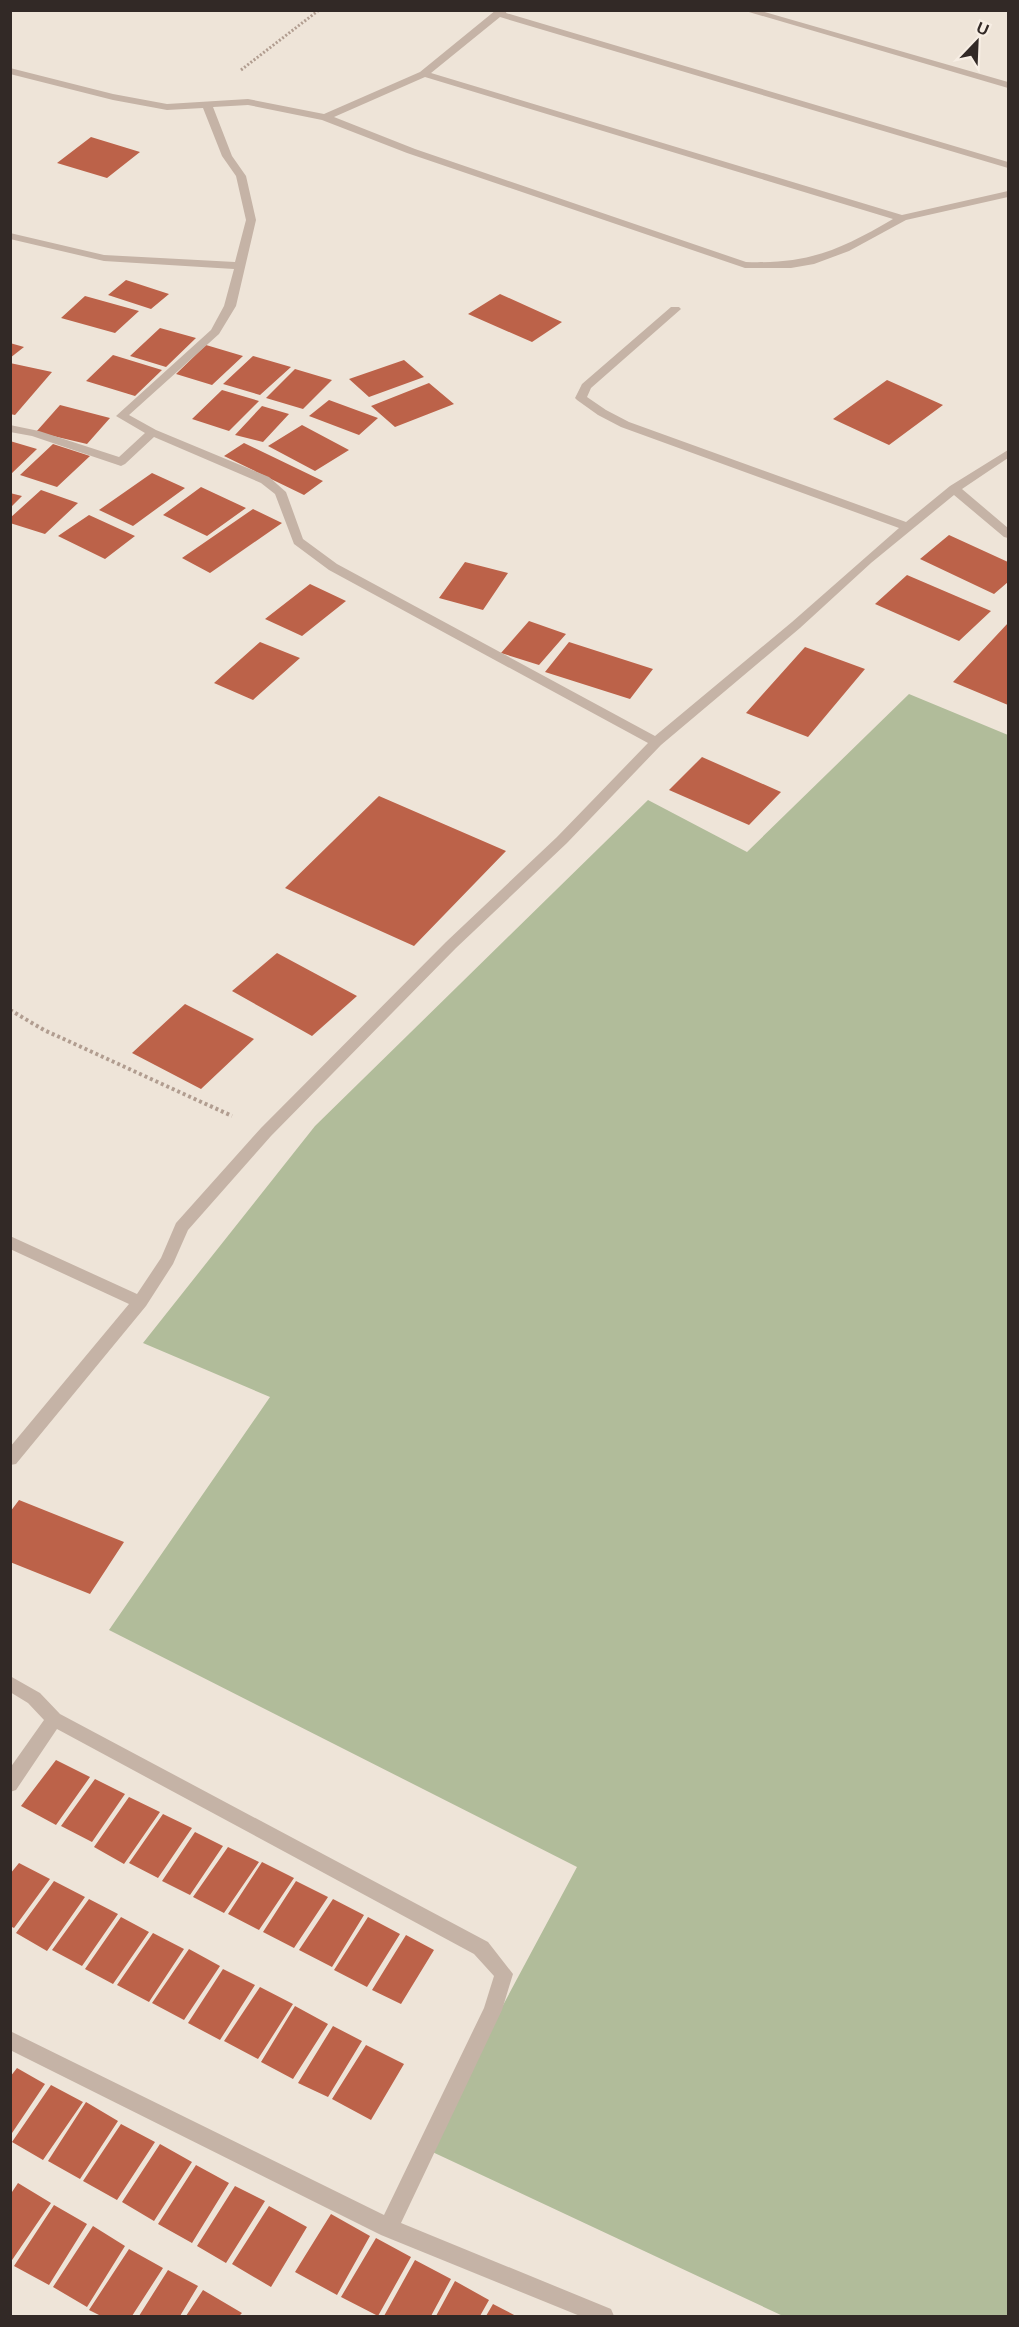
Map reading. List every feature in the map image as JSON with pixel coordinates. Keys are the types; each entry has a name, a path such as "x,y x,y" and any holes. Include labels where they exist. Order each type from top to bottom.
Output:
{"street":[{"path":"746,10 1008,85"},
{"path":"325,117 424,74 502,12 1008,165"},
{"path":"10,71 113,97 167,107 248,102 325,117 411,151 745,265 795,265 831,257 902,218 1008,194"},
{"path":"424,74 902,218"},
{"path":"207,106 227,156 241,176 251,220 230,306 214,332 122,416 152,432 265,480 280,492 298,541 333,567 656,742"},
{"path":"10,236 104,258 240,267"},
{"path":"675,309 586,386 580,398 593,409 618,421 907,527"},
{"path":"10,428 35,433 121,462 152,432"},
{"path":"10,1459 140,1302 168,1260 182,1227 266,1132 451,945 562,840 656,742 796,625 858,567 954,489 1008,453"},
{"path":"954,489 1008,534"},
{"path":"10,1242 140,1302"},
{"path":"10,1683 34,1698 54,1719 481,1948 504,1974 493,2010 388,2228"},
{"path":"10,1784 54,1719"},
{"path":"10,2040 388,2228 604,2316"}],"path":[{"path":"207,106 252,60 319,10"},
{"path":"10,1010 44,1030 266,1132"}],"green space":[{"path":"909,694 1008,735 1008,2316 783,2316 426,2149 577,1867 109,1630 270,1397 143,1343 315,1126 648,800 747,852"}],"building":[{"path":"91,137 140,152 107,178 57,163"},
{"path":"126,280 169,294 151,309 108,295"},
{"path":"500,294 562,322 532,342 468,314"},
{"path":"85,296 139,311 115,333 61,318"},
{"path":"160,328 196,338 166,367 130,356"},
{"path":"10,343 24,347 10,358"},
{"path":"206,345 243,356 212,385 176,374"},
{"path":"113,355 162,370 135,396 86,381"},
{"path":"253,356 291,367 260,395 223,384"},
{"path":"404,360 424,377 369,397 349,379"},
{"path":"10,363 52,372 15,415 10,414"},
{"path":"295,369 332,380 303,409 266,398"},
{"path":"887,380 943,405 889,445 833,419"},
{"path":"429,383 454,404 395,427 371,406"},
{"path":"222,390 259,401 229,431 192,419"},
{"path":"329,400 378,418 359,435 309,416"},
{"path":"60,405 110,418 87,444 36,432"},
{"path":"262,406 289,414 263,442 235,435"},
{"path":"302,425 349,450 315,471 268,446"},
{"path":"10,441 37,449 10,475"},
{"path":"244,443 323,481 304,495 224,456"},
{"path":"53,444 90,456 57,487 20,475"},
{"path":"152,473 185,488 133,526 99,510"},
{"path":"201,487 246,508 207,536 163,515"},
{"path":"41,490 78,503 45,534 10,523 10,518"},
{"path":"10,493 22,496 10,508"},
{"path":"253,509 282,523 210,573 182,558"},
{"path":"89,515 135,536 105,559 58,536"},
{"path":"949,535 1008,562 1008,582 994,594 920,559"},
{"path":"465,562 508,573 483,610 439,598"},
{"path":"907,575 991,611 959,641 875,604"},
{"path":"310,584 346,601 302,636 265,619"},
{"path":"529,621 566,634 539,665 501,653"},
{"path":"1008,623 1008,705 953,682"},
{"path":"260,642 300,658 253,700 214,683"},
{"path":"569,642 653,669 630,699 545,672"},
{"path":"805,647 865,669 808,737 746,713"},
{"path":"702,757 781,792 749,825 669,790"},
{"path":"379,796 506,851 414,946 285,888"},
{"path":"277,953 357,996 312,1036 232,991"},
{"path":"185,1004 254,1039 201,1089 132,1053"},
{"path":"19,1500 124,1542 90,1594 10,1562 10,1512"},
{"path":"56,1760 90,1777 56,1825 21,1806"},
{"path":"95,1779 125,1794 92,1842 61,1826"},
{"path":"129,1797 160,1812 124,1864 94,1847"},
{"path":"163,1814 192,1828 158,1878 129,1863"},
{"path":"195,1832 223,1846 190,1895 162,1881"},
{"path":"228,1847 259,1862 224,1913 193,1897"},
{"path":"262,1862 294,1878 259,1930 228,1914"},
{"path":"19,1863 50,1879 14,1928 10,1926 10,1874"},
{"path":"54,1881 85,1897 47,1951 16,1933"},
{"path":"296,1881 328,1897 294,1948 263,1932"},
{"path":"89,1899 118,1914 82,1966 52,1950"},
{"path":"333,1899 364,1915 332,1967 299,1950"},
{"path":"121,1917 149,1932 113,1984 85,1969"},
{"path":"368,1917 400,1934 367,1987 334,1970"},
{"path":"153,1933 184,1949 149,2002 117,1985"},
{"path":"406,1935 434,1950 401,2004 372,1990"},
{"path":"189,1949 220,1966 184,2020 152,2003"},
{"path":"223,1969 255,1985 220,2040 188,2023"},
{"path":"260,1987 293,2004 258,2059 224,2041"},
{"path":"295,2006 328,2024 293,2079 261,2062"},
{"path":"333,2026 362,2041 328,2097 298,2083"},
{"path":"366,2045 404,2064 371,2120 332,2099"},
{"path":"17,2068 45,2084 10,2136 10,2077"},
{"path":"51,2085 83,2102 43,2160 12,2142"},
{"path":"86,2102 118,2121 80,2179 48,2161"},
{"path":"121,2124 155,2142 117,2200 83,2181"},
{"path":"160,2144 192,2162 154,2221 122,2202"},
{"path":"196,2165 229,2183 192,2243 158,2224"},
{"path":"18,2183 51,2203 10,2263 10,2195"},
{"path":"235,2186 265,2201 226,2263 197,2246"},
{"path":"54,2205 87,2224 49,2285 14,2266"},
{"path":"269,2206 307,2227 271,2287 232,2264"},
{"path":"331,2214 370,2236 337,2295 295,2272"},
{"path":"93,2226 125,2246 87,2307 53,2287"},
{"path":"376,2238 411,2257 378,2316 341,2297"},
{"path":"129,2249 163,2268 132,2316 101,2316 89,2310"},
{"path":"415,2260 451,2279 431,2316 384,2316"},
{"path":"168,2270 198,2286 180,2316 139,2316"},
{"path":"455,2281 489,2300 480,2316 436,2316"},
{"path":"203,2290 242,2313 239,2316 186,2316"},
{"path":"493,2304 516,2316 486,2316"}]}
